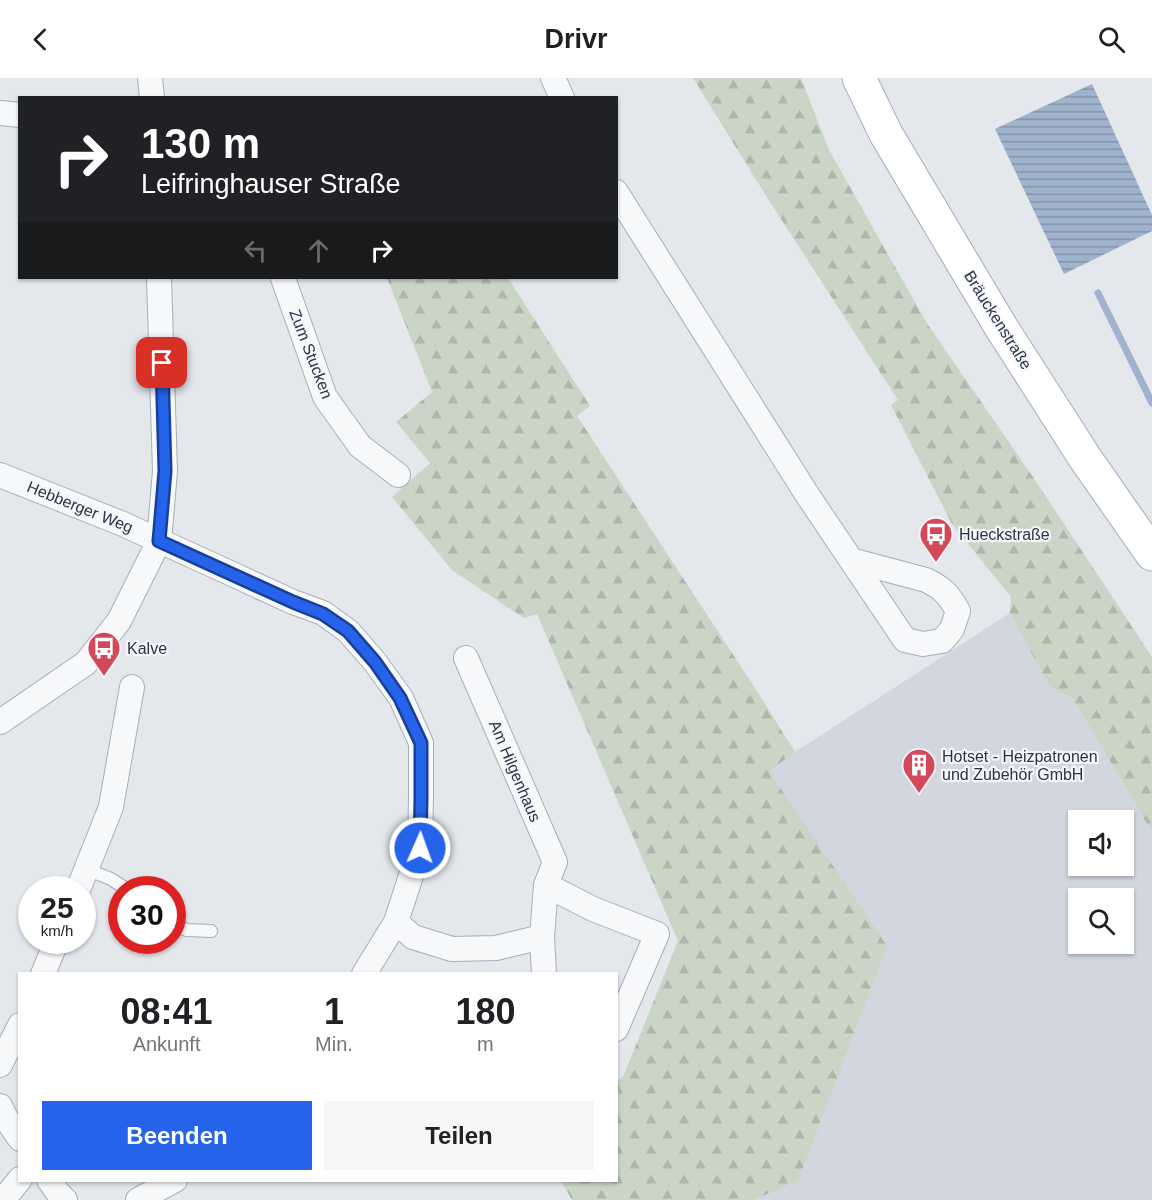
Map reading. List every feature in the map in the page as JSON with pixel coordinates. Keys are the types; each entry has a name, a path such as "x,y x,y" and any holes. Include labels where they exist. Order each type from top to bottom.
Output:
{"main road":[{"name":"Bräuckenstraße","path":"859,78 886,134 1001,327 1085,458 1152,554"}],"street":[{"path":"150,78 152,96"},
{"path":"553,78 561,96"},
{"path":"0,114 18,115"},
{"path":"618,195 801,486 851,560"},
{"path":"0,722 86,663 119,621 159,541 165,471 159,279"},
{"name":"Zum Stucken","path":"283,279 325,397 360,446 398,475"},
{"name":"Hebberger Weg","path":"0,475 123,524 159,541"},
{"path":"159,541 323,614 348,631 375,662 400,698 421,743 420,848 396,922 365,972"},
{"name":"Am Hilgenhaus","path":"466,658 555,862 546,885 542,937 544,972"},
{"path":"83,876 111,807 132,687"},
{"path":"546,885 593,909 657,934 618,1024"},
{"path":"396,922 412,937 452,948 496,948 542,937"},
{"path":"44,972 51,954"},
{"path":"0,1065 18,1029"},
{"path":"0,1106 18,1136"},
{"path":"3,1200 18,1181"},
{"path":"50,1182 65,1200"},
{"path":"138,1200 171,1182"}],"lane":[{"path":"186,930 211,931"}],"shaded area":[{"path":"1010,613 1049,686 1073,699 1152,832 1152,1200 753,1200 798,1181 768,771"}],"green space":[{"path":"693,78 801,78 829,150 928,325 1033,477 1152,657 1152,832 1073,699 1049,686 1010,613 1011,597 952,524 891,405 898,400"},
{"path":"387,279 509,279 590,406 577,416 795,752 769,771 887,946 798,1181 753,1200 572,1200 562,1182 618,1182 618,1080 623,1077 678,941 537,614 524,618 452,570 392,497 430,463 396,422 432,392"}],"water":[{"path":"1092,84 1152,215 1152,231 1064,274 995,129"}],"waterway":[{"path":"1098,293 1152,403"}],"place":[{"name":"Hueckstraße","path":"936,563"},
{"name":"Kalve","path":"104,677"},
{"name":"Hotset - Heizpatronen und Zubehör GmbH","path":"919,794"}],"route":[{"path":"162,363 165,471 159,541 323,614 348,631 375,662 400,698 421,743 420,848"}]}
